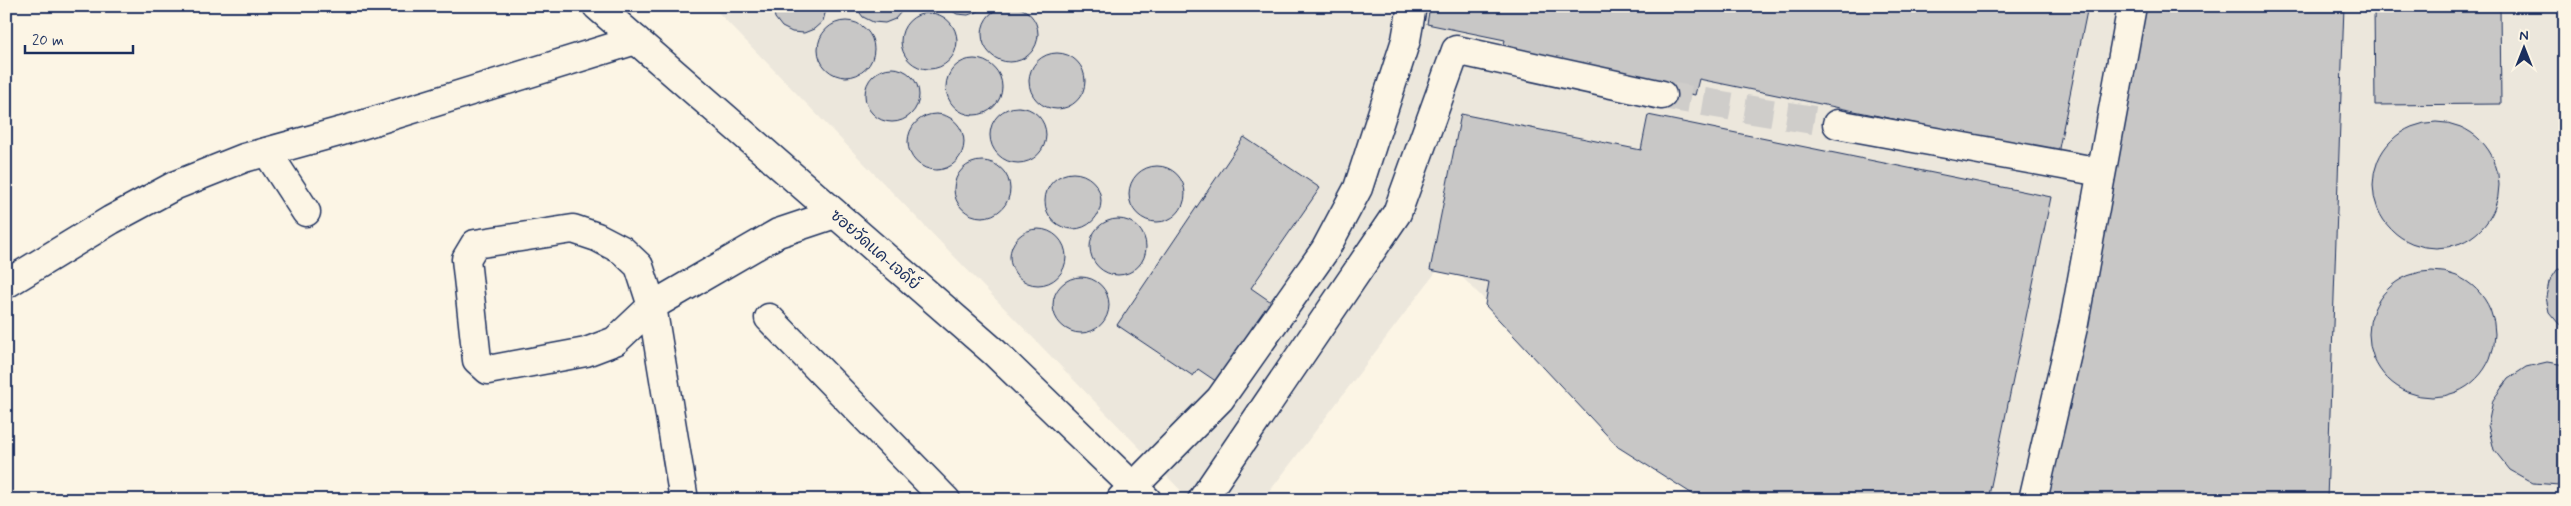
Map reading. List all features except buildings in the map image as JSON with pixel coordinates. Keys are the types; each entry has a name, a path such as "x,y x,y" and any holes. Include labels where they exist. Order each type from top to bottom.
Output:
{"street":[{"name":"ซอยวัดแค-เจดีย์","path":"597,6 994,352 1133,495"},
{"path":"1133,495 1220,400 1326,250 1358,188 1406,40 1412,6"},
{"path":"2033,500 2074,323 2132,6"},
{"path":"6,284 111,220 176,185 267,152 342,131 636,40"},
{"path":"1202,500 1397,213 1456,50 1662,95"},
{"path":"1837,124 2102,172"},
{"path":"267,152 306,212"},
{"path":"684,500 652,306 638,266 622,250 598,237 573,229 475,244 466,259 476,360 488,370 586,352 615,341 652,306 778,233 835,214"},
{"path":"769,318 946,500"}],"shaded area":[{"path":"712,6 2565,6 2565,500 1703,500 1653,468 1445,260 1263,500 1190,500"}],"tunnel":[{"path":"1662,95 1837,124"}]}
